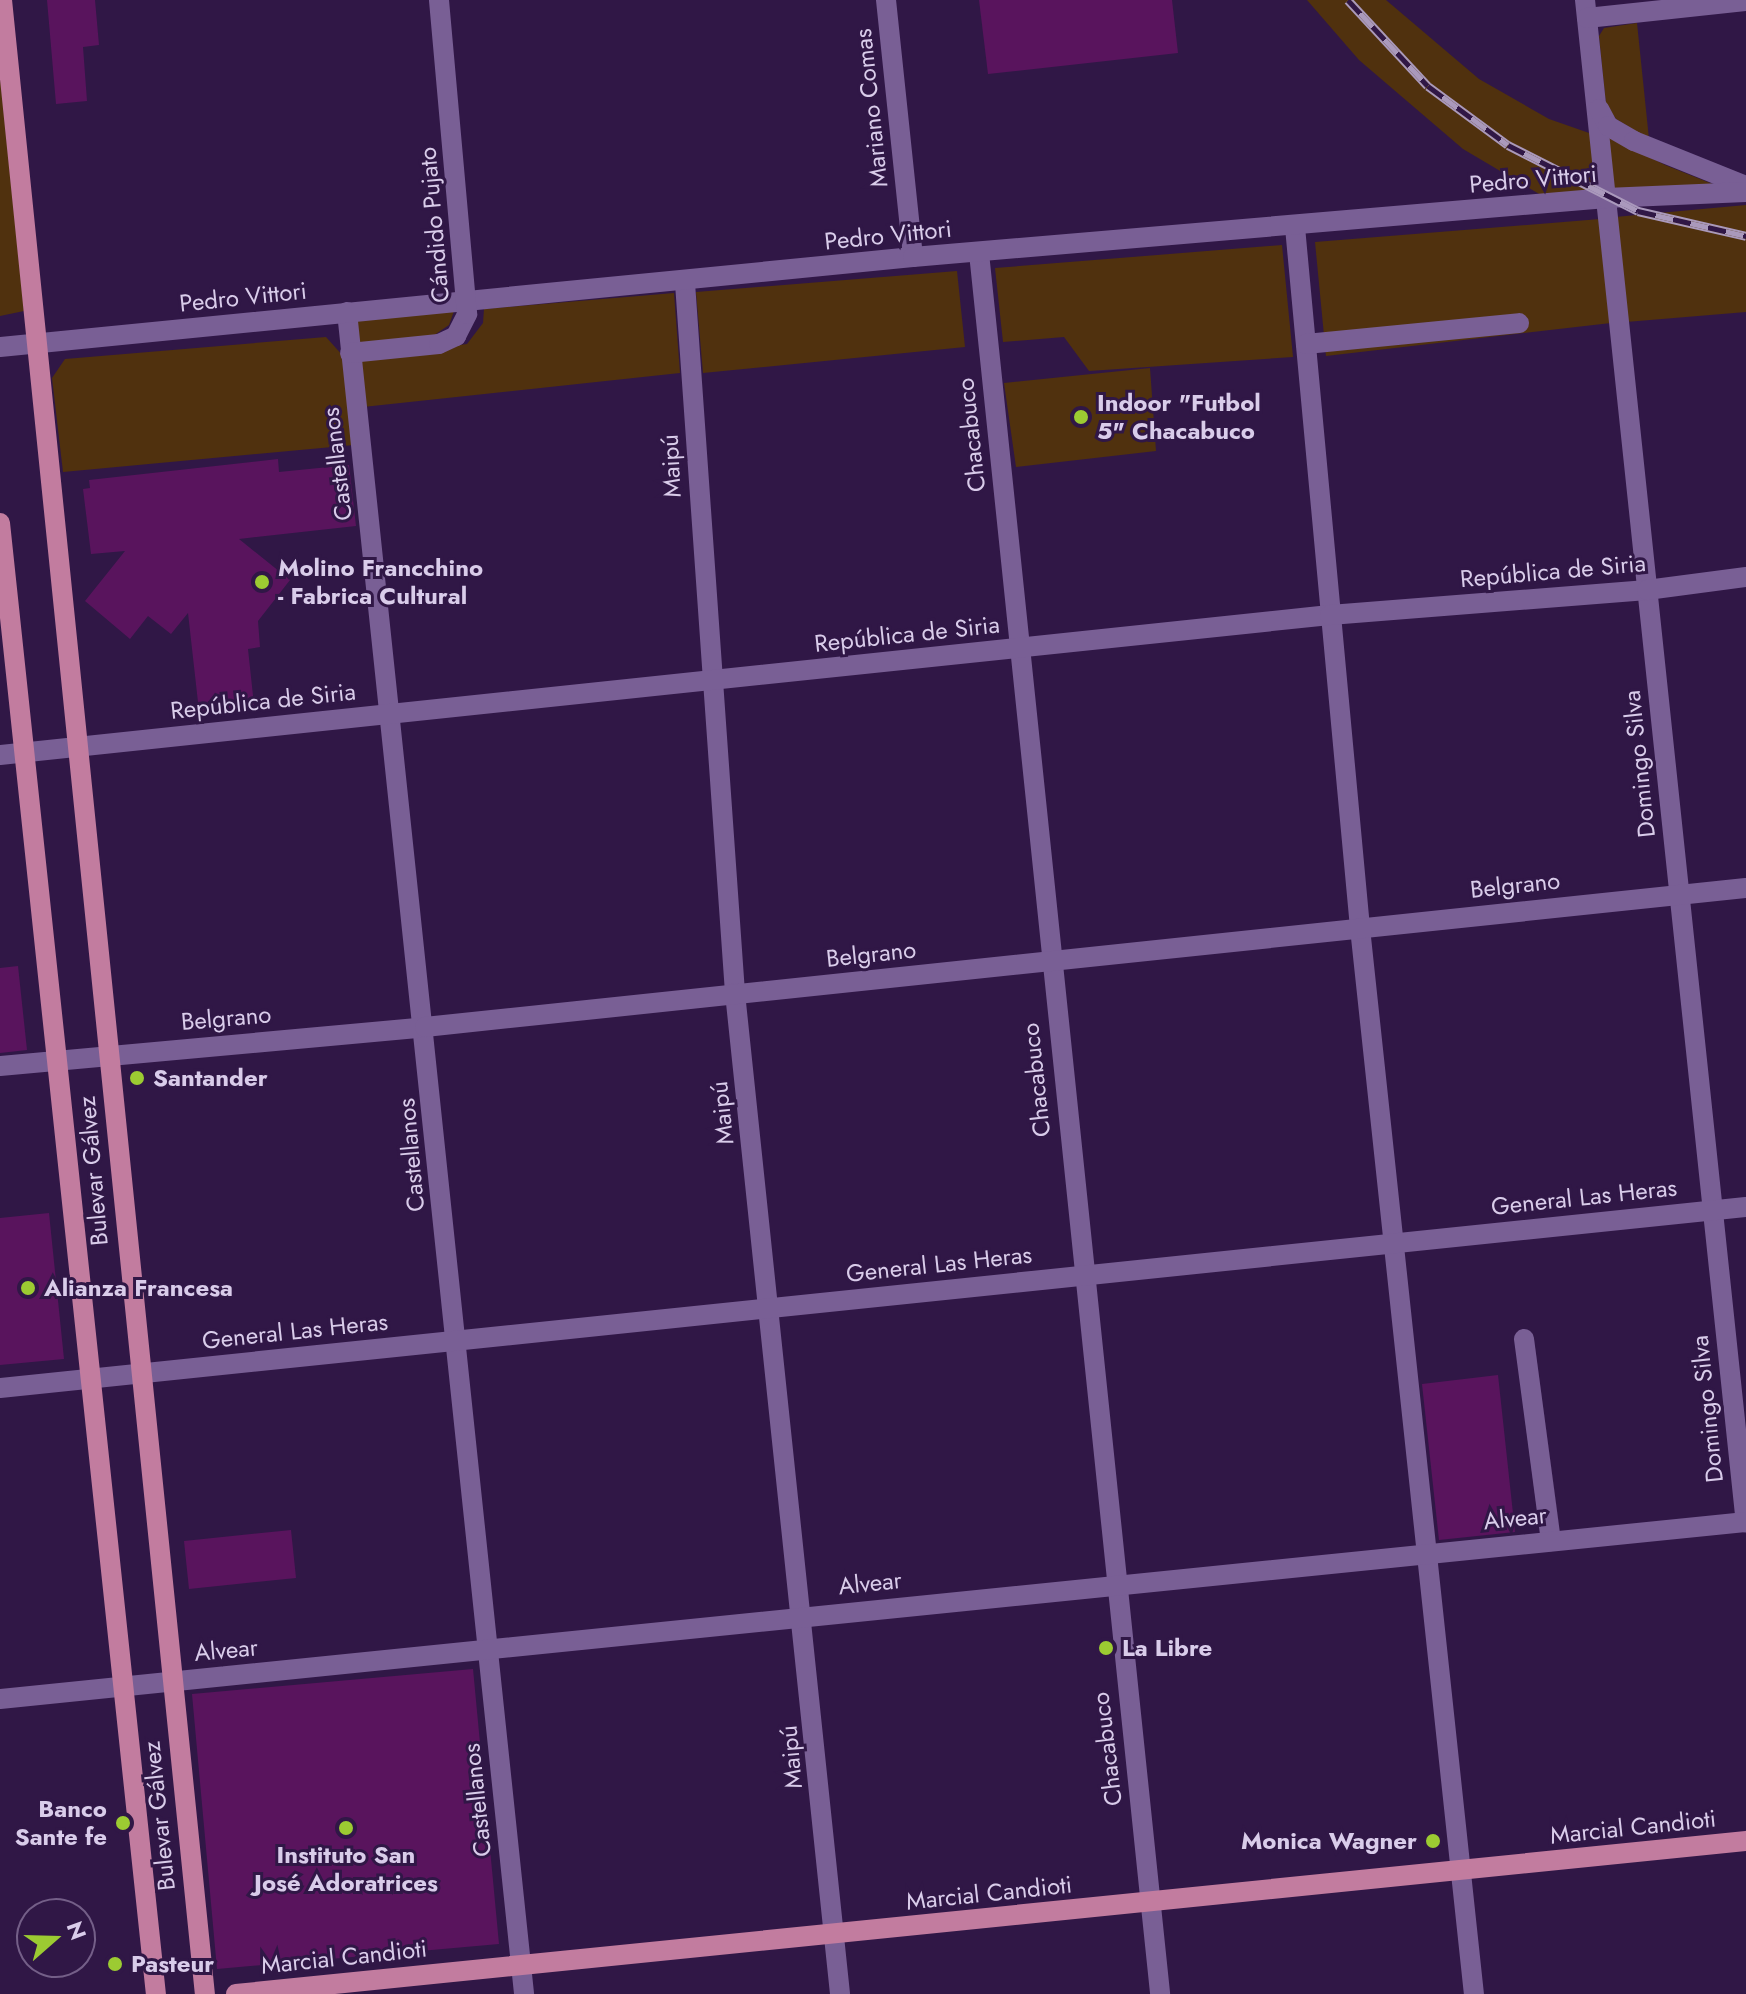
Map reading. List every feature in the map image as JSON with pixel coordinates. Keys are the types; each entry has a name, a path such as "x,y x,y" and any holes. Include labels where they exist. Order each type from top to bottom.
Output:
{"main road":[{"name":"Bulevar Gálvez","path":"2,0 74,747 109,1054 138,1373 205,1994"},
{"name":"Bulevar Gálvez","path":"0,523 58,1060 120,1687 156,1994"},
{"name":"Marcial Candioti","path":"236,1994 834,1936 1746,1841"}],"street":[{"name":"Cándido Pujato","path":"350,353 448,340 463,327 468,301 439,0"},
{"name":"Mariano Comas","path":"886,0 913,257"},
{"path":"1586,9 1746,1"},
{"name":"Domingo Silva","path":"1586,9 1746,1522"},
{"path":"1596,102 1602,118 1617,132 1673,161 1746,189"},
{"name":"Pedro Vittori","path":"0,347 347,312 685,283 913,257 1295,227 1606,198 1746,189"},
{"path":"1295,227 1360,928 1474,1994"},
{"name":"Chacabuco","path":"979,253 1049,962 1160,1994"},
{"name":"Maipú","path":"685,283 710,681 735,993 804,1616 840,1994"},
{"name":"Castellanos","path":"347,312 425,1027 524,1994"},
{"path":"1306,344 1519,323"},
{"name":"República de Siria","path":"0,755 1330,615 1647,590 1746,577"},
{"name":"Belgrano","path":"0,1066 425,1027 1746,888"},
{"name":"General Las Heras","path":"0,1388 1746,1207"},
{"path":"1524,1339 1551,1541"},
{"name":"Alvear","path":"0,1699 1746,1522"}],"shaded area":[{"path":"1307,0 1386,0 1479,79 1549,119 1592,134 1598,201 1556,204 1463,149 1359,60"},
{"path":"1637,23 1649,139 1616,119 1606,105 1599,36 1604,28"},
{"path":"0,75 24,311 0,316"},
{"path":"1606,135 1665,165 1725,189 1612,199"},
{"path":"1746,205 1746,312 1626,322 1615,217"},
{"path":"1600,219 1611,323 1326,356 1315,242"},
{"path":"1282,245 1293,357 1089,371 1064,337 1003,342 995,268"},
{"path":"957,271 965,347 703,373 696,292"},
{"path":"674,293 680,373 363,407 358,360 467,344 483,323 484,309"},
{"path":"454,311 449,325 430,338 357,346 354,320"},
{"path":"326,337 344,357 354,445 63,472 52,378 65,359"},
{"name":"Indoor \"Futbol 5\" Chacabuco","path":"1150,368 1156,451 1016,467 1004,383"}],"building":[{"path":"47,0 95,0 99,45 83,47 87,101 56,104"},
{"path":"979,0 1172,0 1178,53 988,74"},
{"path":"278,459 279,472 349,465 356,526 239,539 290,580 258,621 260,647 248,649 254,705 199,711 188,613 171,634 148,616 130,639 85,601 125,551 91,554 83,489 90,488 89,480"},
{"path":"18,966 27,1050 0,1053 0,968"},
{"name":"Alianza Francesa","path":"49,1213 64,1359 0,1365 0,1218"},
{"path":"1498,1375 1515,1532 1439,1540 1422,1384"},
{"path":"291,1530 296,1578 189,1589 184,1541"},
{"name":"Instituto San José Adoratrices","path":"473,1669 499,1944 217,1969 192,1694"}],"railway":[{"path":"1348,0 1428,86 1508,145 1638,211 1746,236"}],"place":[{"name":"Indoor \"Futbol 5\" Chacabuco","path":"1081,417"},
{"name":"Molino Francchino - Fabrica Cultural","path":"262,582"},
{"name":"Santander","path":"137,1078"},
{"name":"Alianza Francesa","path":"28,1288"},
{"name":"La Libre","path":"1106,1648"},
{"name":"Banco Sante fe","path":"123,1823"},
{"name":"Instituto San José Adoratrices","path":"346,1828"},
{"name":"Monica Wagner","path":"1433,1841"},
{"name":"Pasteur","path":"115,1964"}]}
